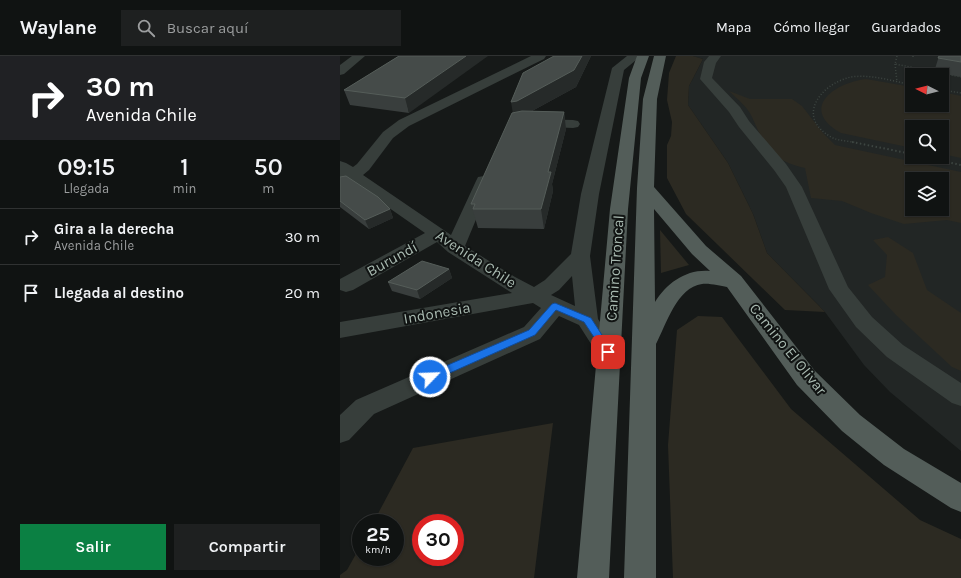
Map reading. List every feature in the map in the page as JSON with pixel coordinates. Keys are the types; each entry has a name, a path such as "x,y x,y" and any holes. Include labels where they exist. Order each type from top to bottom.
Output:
{"main road":[{"name":"Camino Troncal","path":"593,578 619,209 635,78 643,56"},
{"name":"Camino Troncal","path":"640,578 645,188 650,99 660,56"},
{"name":"Camino El Olivar","path":"645,188 699,250 734,281 806,378 851,423 894,457 961,498"},
{"path":"644,343 673,292 685,283 703,277 734,281"}],"street":[{"path":"340,71 359,56"},
{"path":"345,174 372,157 388,135 404,123 540,56"},
{"name":"Camino Troncal","path":"588,320 580,256 590,194 618,68 635,56"},
{"path":"716,56 710,62 706,79 735,110 744,124 794,187 839,289 864,322 895,351 961,396"},
{"path":"520,124 573,124"},
{"path":"455,248 489,169"},
{"name":"Avenida Chile","path":"345,174 367,185 438,234 455,248 508,282 545,301 588,320"},
{"name":"Burundí","path":"346,285 438,234"},
{"path":"340,432 365,407 532,333 552,285 580,256"},
{"name":"Indonesia","path":"340,330 545,301"},
{"path":"588,320 608,352"}],"path":[{"path":"897,56 895,64 897,82"},
{"path":"895,64 961,76"},
{"path":"905,84 863,76 845,79 818,96 813,103 813,111 816,122 825,133 834,138 905,153"},
{"path":"949,91 961,93"},
{"path":"949,162 961,165"}],"shaded area":[{"path":"676,56 693,56 703,59 689,86 688,105 728,163 753,214 767,253 825,312 785,310 686,214 667,178 667,145 671,136 672,122 667,100 669,73"},
{"path":"692,56 961,56 961,451 890,392 864,365 825,312 767,253 753,214 728,163 688,105 689,86 703,59"},
{"path":"866,79 905,86 905,112 949,112 949,93 961,96 961,158 949,155 949,120 905,120 905,147 841,133 829,124 823,115 822,106 825,98 842,86 854,81"},
{"path":"729,91 750,99 792,99 802,106 823,133 835,145 905,160 905,164 924,164 961,172 961,223 947,220 904,224 842,201 811,198 805,168 784,161 771,151 745,106"},
{"path":"660,230 689,265 661,273"},
{"path":"888,237 913,253 927,290 961,313 961,371 952,367 896,315 868,285 885,277 887,255 873,240"},
{"path":"698,316 722,317 791,409 920,520 961,539 961,578 673,578 668,445 677,330"},
{"path":"553,423 534,578 340,578 340,575 347,570 352,561 352,566 404,566 404,514 378,514 413,448"}],"building":[{"path":"399,56 466,56 405,98 344,90"},
{"path":"554,56 582,56 574,70 517,101 511,102 523,73"},
{"path":"939,56 961,56 961,62 938,58"},
{"path":"522,111 564,112 548,172 551,172 541,209 473,209 475,204 471,204 512,113"},
{"path":"346,176 378,197 390,209 365,220 340,201 340,177"},
{"path":"422,261 449,269 417,290 388,282"}],"route":[{"path":"430,377 532,333 555,306 588,320 608,352"}]}
